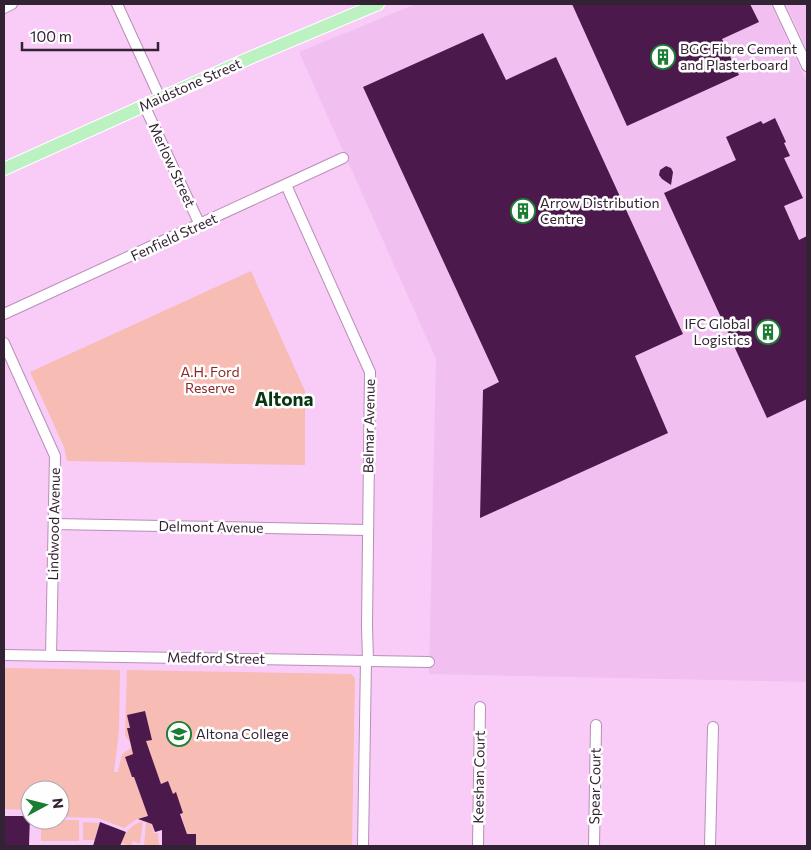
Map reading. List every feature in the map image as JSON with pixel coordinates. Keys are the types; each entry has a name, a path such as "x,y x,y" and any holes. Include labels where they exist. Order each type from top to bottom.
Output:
{"main road":[{"name":"Maidstone Street","path":"4,169 252,57 378,4"}],"street":[{"path":"4,8 12,4"},
{"path":"117,4 160,98"},
{"path":"778,4 807,66"},
{"name":"Merlow Street","path":"144,105 200,225"},
{"name":"Fenfield Street","path":"4,314 343,158"},
{"name":"Belmar Avenue","path":"286,185 370,372 363,846"},
{"name":"Lindwood Avenue","path":"4,342 55,456 51,656"},
{"name":"Delmont Avenue","path":"54,524 368,530"},
{"name":"Medford Street","path":"4,655 429,662"},
{"name":"Keeshan Court","path":"478,846 480,707"},
{"name":"Spear Court","path":"594,846 596,725"},
{"path":"710,846 713,727"}],"shaded area":[{"path":"416,4 771,4 807,83 807,682 429,674 436,359 299,52"},
{"path":"786,4 807,4 807,50"}],"green space":[{"name":"A.H. Ford Reserve","path":"251,271 305,391 305,465 67,461 64,447 30,372"},
{"name":"Altona College","path":"4,668 120,670 119,731 114,772 118,772 122,754 131,748 130,742 125,736 127,670 351,674 355,678 352,846 196,846 196,834 187,834 175,793 173,794 168,781 161,784 149,751 137,752 125,757 149,818 137,819 124,828 98,818 70,817 70,780 20,780 20,810 4,809"},
{"path":"70,820 79,820 79,841 41,841 41,830 70,830"},
{"path":"143,821 140,844 133,841 131,846 121,843 129,829"},
{"path":"83,822 99,823 95,840 83,840"},
{"path":"146,822 151,823 154,833 158,833 159,846 144,846"}],"building":[{"name":"BGC Fibre Cement and Plasterboard","path":"572,4 750,4 759,22 722,39 739,75 627,126"},
{"name":"Arrow Distribution Centre","path":"483,33 506,80 556,57 683,334 635,356 668,433 480,518 483,390 499,382 363,87"},
{"name":"IFC Global Logistics","path":"775,118 790,156 784,158 803,198 784,206 799,240 807,236 807,399 767,418 664,193 736,160 726,137 761,121 763,124"},
{"path":"666,166 671,168 673,172 671,185 659,175 660,170"},
{"path":"145,711 152,740 146,741 161,784 168,781 173,794 176,792 183,813 180,814 187,834 196,834 196,846 162,846 162,830 155,832 152,824 138,819 148,816 125,757 133,754 127,728 130,728 127,715"},
{"path":"4,816 20,816 20,830 30,830 29,846 4,846"},
{"path":"100,822 126,832 120,846 93,846"}],"place":[{"name":"BGC Fibre Cement and Plasterboard","path":"663,57"},
{"name":"Arrow Distribution Centre","path":"523,211"},
{"name":"IFC Global Logistics","path":"768,332"},
{"name":"Altona College","path":"179,734"}],"district":[{"name":"Altona","path":"284,399"}]}
